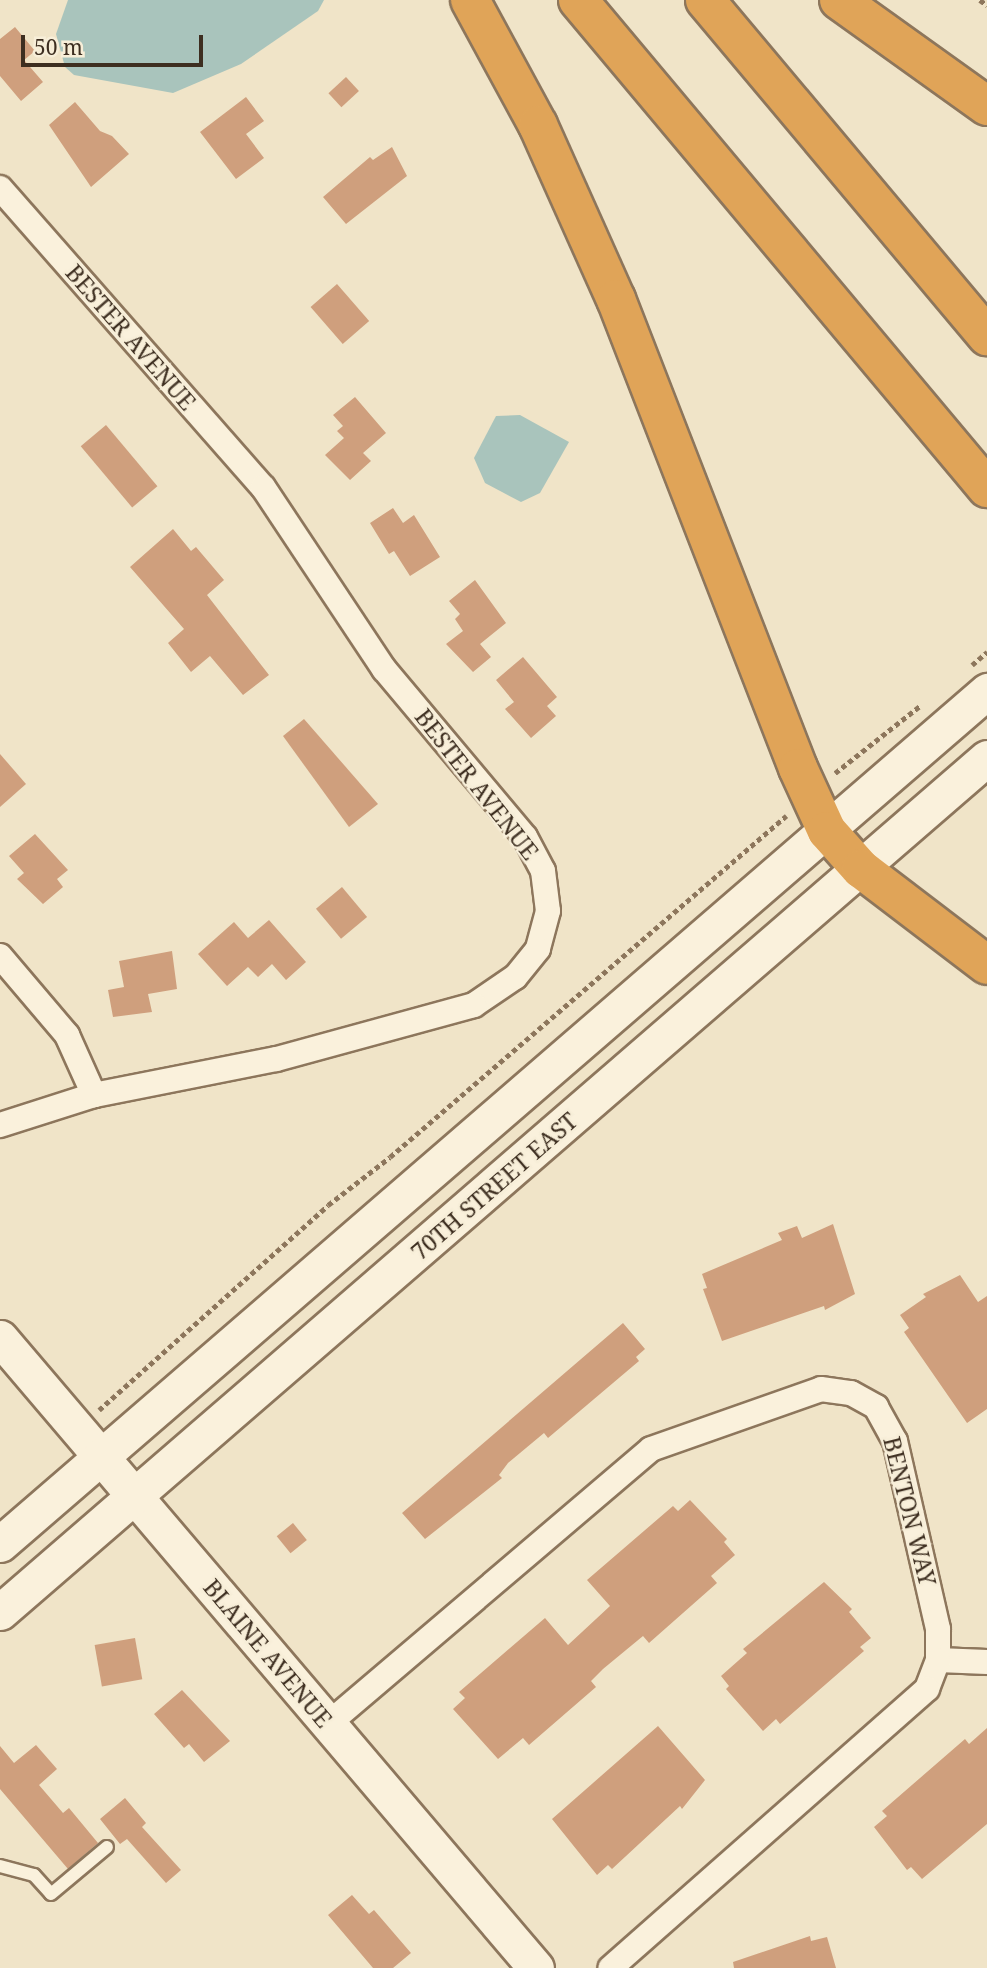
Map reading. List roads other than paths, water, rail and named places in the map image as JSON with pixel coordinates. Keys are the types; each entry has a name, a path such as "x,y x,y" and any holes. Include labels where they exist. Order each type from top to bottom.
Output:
{"highway":[{"path":"470,0 538,125 611,288 810,795 827,831 861,869 987,965"},
{"path":"578,0 987,488"},
{"path":"705,0 987,336"},
{"path":"839,0 987,106"}],"main road":[{"path":"0,1544 90,1444 827,831 986,692"},
{"name":"70TH STREET EAST","path":"0,1612 987,758"},
{"name":"BLAINE AVENUE","path":"0,1338 536,1968"}],"street":[{"name":"BESTER AVENUE","path":"0,188 263,487 384,668 525,837 543,871 548,911 538,949 515,977 474,1005 276,1059 94,1096 0,1125"},
{"path":"0,956 67,1035 94,1096"},
{"name":"BENTON WAY","path":"328,1724 651,1449 821,1389 864,1399 891,1428 938,1629 938,1660 927,1689 913,1705 610,1968"},
{"path":"938,1660 987,1662"}],"lane":[{"path":"0,1866 34,1875 51,1894 107,1847"}],"water":[{"path":"68,0 324,0 318,11 241,64 173,93 74,75 65,67 56,34"},
{"path":"520,415 569,442 540,493 521,502 485,483 474,458 496,416"}]}
